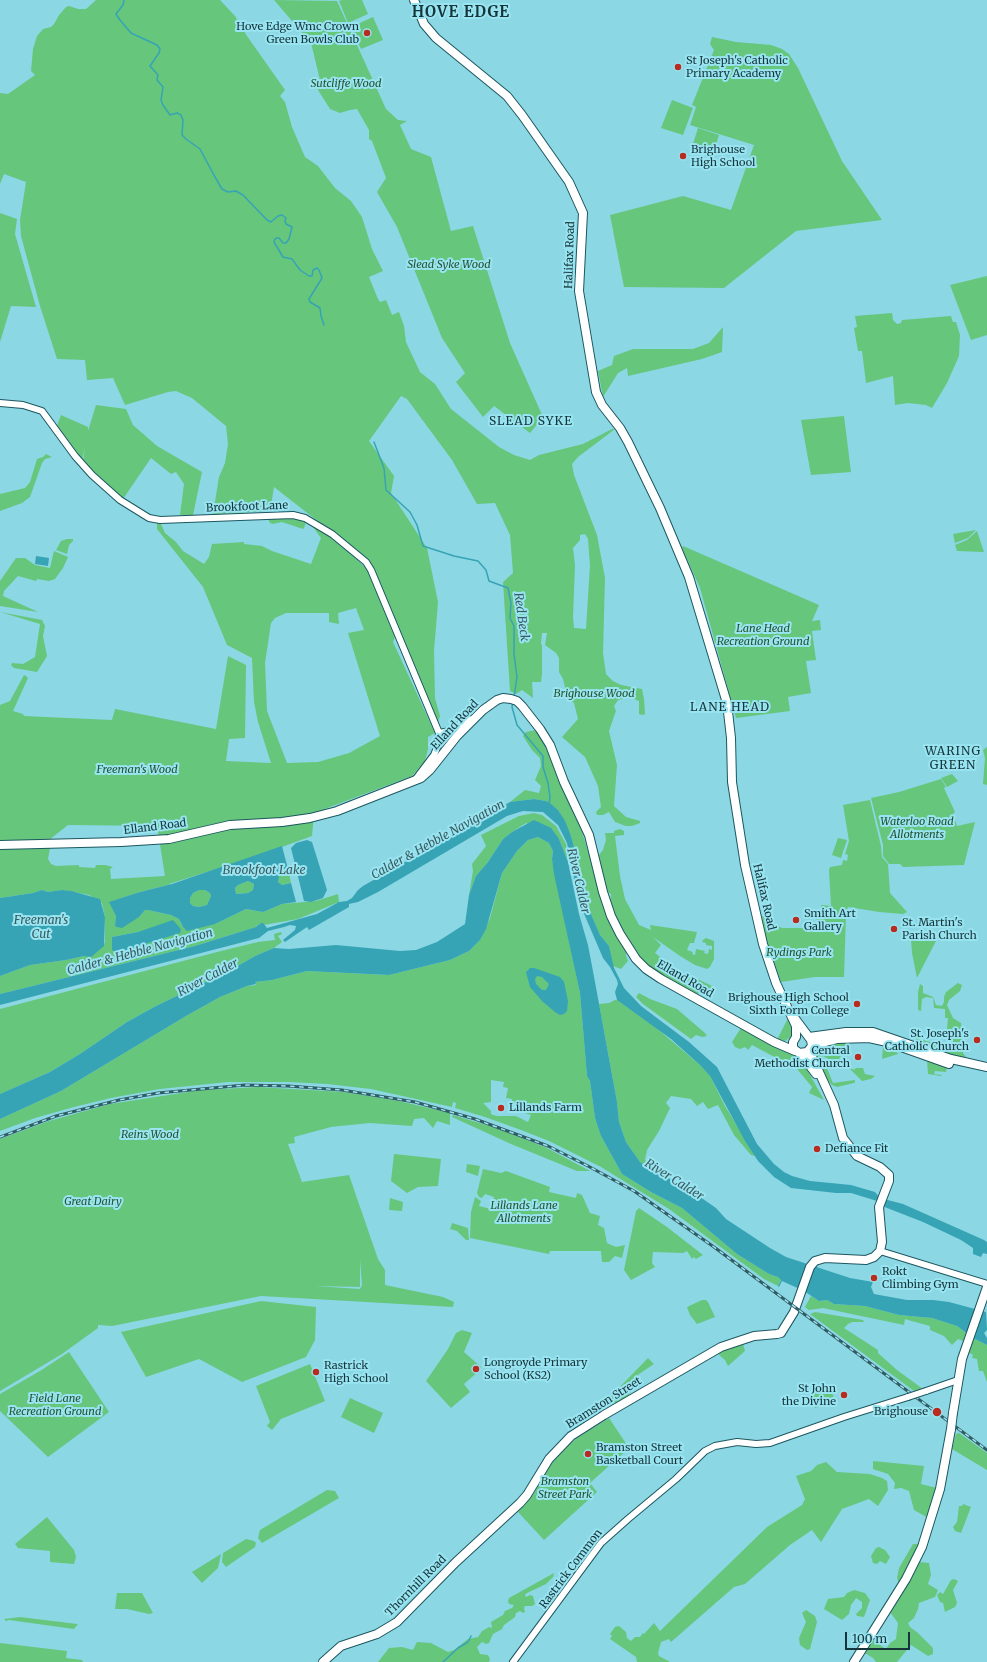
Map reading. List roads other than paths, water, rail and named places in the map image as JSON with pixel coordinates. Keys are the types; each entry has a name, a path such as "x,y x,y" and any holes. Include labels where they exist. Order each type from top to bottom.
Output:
{"main road":[{"name":"Halifax Road","path":"414,0 424,24 436,38 507,96 552,157 574,192 583,213 579,291 596,392 602,405 622,432 660,508 689,577 725,697 731,738 732,782 745,864 763,944 776,983 796,1026 794,1039 798,1052 810,1065 829,1095"},
{"name":"Elland Road","path":"0,845 142,842 179,838 240,823 282,822 310,818 337,811 414,781 430,770 457,736 496,700 503,698 513,699 520,704 533,719 550,745 588,835 611,916 633,954 642,965 653,974 774,1042 798,1052"},
{"name":"Halifax Road","path":"790,1012 812,1043 810,1050 834,1105 843,1138 857,1156 880,1167 889,1176 889,1181 880,1203 879,1210 882,1244 880,1251"},
{"path":"774,1042 794,1039 802,1034 808,1037 851,1031 873,1032 951,1059 987,1067"},
{"path":"798,1052 810,1050 817,1044 837,1039 869,1038 895,1045 956,1066 987,1072"},
{"name":"Bramston Street","path":"478,1542 520,1503 553,1454 578,1431 721,1347 754,1336 777,1334 784,1329 792,1316 812,1264 818,1259 866,1260 874,1257 880,1251"},
{"path":"854,1662 906,1579 922,1547 940,1490 954,1413 958,1380 967,1343 987,1287"},
{"name":"Thornhill Road","path":"323,1662 340,1646 376,1634 397,1622 478,1542"}],"street":[{"name":"Brookfoot Lane","path":"0,403 23,405 42,411 75,456 92,476 120,500 149,518 160,520 294,515 305,518 332,534 366,562 371,570 439,733"},
{"path":"414,781 434,755 438,744 439,733 450,731 465,721 473,720"},
{"path":"880,1251 987,1284"},
{"name":"Rastrick Common","path":"513,1662 601,1543 676,1479 707,1450 737,1442 756,1444 770,1443 958,1380"}],"water":[{"path":"36,556 49,558 48,566 35,564"},
{"name":"River Calder","path":"534,799 546,801 551,804 558,810 565,821 571,836 577,859 582,893 600,935 609,946 614,968 624,988 641,1006 689,1042 717,1067 757,1144 774,1164 792,1176 810,1181 851,1185 875,1192 880,1198 903,1204 984,1240 987,1242 987,1254 983,1253 981,1257 973,1254 973,1248 961,1240 923,1222 882,1206 882,1203 877,1201 851,1193 836,1193 791,1188 774,1177 758,1161 745,1141 710,1076 671,1039 617,1000 615,992 618,984 617,980 603,958 579,902 567,843 558,825 543,812 523,811 507,816 378,892 358,902 349,904 349,907 309,930 307,927 285,942 283,940 295,930 296,926 290,925 268,931 259,938 0,1005 0,994 195,946 256,927 261,923 263,923 267,928 317,914 339,902 347,901 352,898 363,886 510,802"},
{"path":"534,820 551,828 559,839 568,862 579,914 588,945 617,1102 619,1122 626,1142 640,1162 657,1173 660,1171 660,1176 671,1179 690,1190 716,1208 726,1219 786,1257 850,1278 873,1282 871,1287 874,1294 907,1300 933,1300 949,1302 986,1312 987,1330 984,1333 987,1338 987,1345 973,1338 957,1326 932,1318 899,1315 865,1306 834,1304 827,1300 819,1301 804,1291 782,1281 779,1287 778,1286 781,1280 778,1277 769,1274 737,1254 682,1208 651,1192 622,1174 601,1136 595,1118 590,1081 587,1076 580,993 554,874 552,859 553,851 549,843 538,837 528,840 517,851 502,873 486,929 480,940 469,951 450,960 389,975 307,971 272,980 255,982 256,984 220,997 186,1016 61,1091 0,1119 0,1094 50,1072 80,1054 127,1022 156,1006 229,971 255,956 274,948 289,949 336,945 400,951 416,950 437,942 465,924 469,895 476,876 488,862 503,839 512,832"},
{"path":"307,840 312,842 327,890 323,898 311,902 304,901 291,848 296,843"},
{"name":"Brookfoot Lake","path":"282,846 288,869 279,876 278,882 282,885 291,883 296,902 282,904 263,912 246,909 215,924 187,931 179,919 171,915 148,910 145,910 139,917 122,928 115,926 116,916 109,902 172,884","holes":["248,881 254,884 253,890 248,893 236,894 235,888 238,885","199,890 205,890 210,893 211,896 207,905 199,907 193,906 190,903 190,898 193,893"]},
{"name":"Freeman's Cut","path":"42,890 48,892 62,890 71,891 100,899 105,917 104,946 91,957 84,956 30,965 0,976 0,898 33,893"},
{"path":"173,920 180,928 180,933 117,953 112,950 112,937 138,932"},
{"path":"530,968 534,968 560,977 564,982 568,1001 567,1011 564,1014 560,1015 542,1001 530,987 526,972","holes":["537,976 542,977 549,984 546,990 542,990 536,984 535,979"]}],"waterway":[{"name":"Red Beck","path":"124,0 123,5 116,14 120,20 131,33 157,45 160,49 150,66 158,75 157,80 163,87 161,100 163,105 170,115 177,113 181,115 183,120 182,135 200,149 222,189 228,192 236,191 243,195 267,220 271,222 278,216 282,215 286,218 286,224 292,227 289,239 286,243 283,243 279,238 275,239 274,242 283,257 292,259 300,270 309,276 312,276 313,270 317,268 319,270 322,278 309,299 310,302 320,308 324,325"},
{"name":"Red Beck","path":"374,442 384,468 386,490 410,512 417,525 423,546 454,556 478,561 486,570 489,581 508,588 511,603 510,618 514,626 514,654 517,677 514,697"},
{"name":"Red Beck","path":"513,702 512,707 517,725 543,756 543,767 548,783 550,797 549,805"},
{"path":"443,1662 458,1648 468,1642 471,1636"}],"railway":[{"path":"0,1137 56,1116 119,1100 158,1093 245,1085 288,1086 342,1090 415,1102 475,1119 548,1146 634,1191 714,1247 987,1450"}],"place":[{"name":"Hove Edge Wmc Crown Green Bowls Club","path":"367,33"},
{"name":"St Joseph's Catholic Primary Academy","path":"678,67"},
{"name":"Brighouse High School","path":"683,156"},
{"name":"Smith Art Gallery","path":"796,920"},
{"name":"St. Martin's Parish Church","path":"894,929"},
{"name":"Brighouse High School Sixth Form College","path":"857,1004"},
{"name":"St. Joseph's Catholic Church","path":"977,1040"},
{"name":"Central Methodist Church","path":"858,1057"},
{"name":"Lillands Farm","path":"501,1108"},
{"name":"Defiance Fit","path":"817,1149"},
{"name":"Rokt Climbing Gym","path":"874,1278"},
{"name":"Longroyde Primary School (KS2)","path":"476,1369"},
{"name":"Rastrick High School","path":"316,1372"},
{"name":"St John the Divine","path":"844,1395"},
{"name":"Brighouse","path":"937,1412"},
{"name":"Bramston Street Basketball Court","path":"588,1454"}],"district":[{"name":"HOVE EDGE","path":"461,13"},
{"name":"SLEAD SYKE","path":"531,422"},
{"name":"LANE HEAD","path":"730,708"},
{"name":"WARING GREEN","path":"953,759"}],"park label":[{"name":"Sutcliffe Wood","path":"346,84"},
{"name":"Slead Syke Wood","path":"449,265"},
{"name":"Lane Head Recreation Ground","path":"763,635"},
{"name":"Brighouse Wood","path":"594,694"},
{"name":"Freeman's Wood","path":"137,770"},
{"name":"Waterloo Road Allotments","path":"917,828"},
{"name":"Rydings Park","path":"799,953"},
{"name":"Reins Wood","path":"150,1135"},
{"name":"Great Dairy","path":"93,1202"},
{"name":"Lillands Lane Allotments","path":"524,1212"},
{"name":"Field Lane Recreation Ground","path":"55,1405"},
{"name":"Bramston Street Park","path":"565,1488"}],"water label":[{"name":"Calder & Hebble Navigation","path":"438,840"},
{"name":"Calder & Hebble Navigation","path":"140,952"}]}
